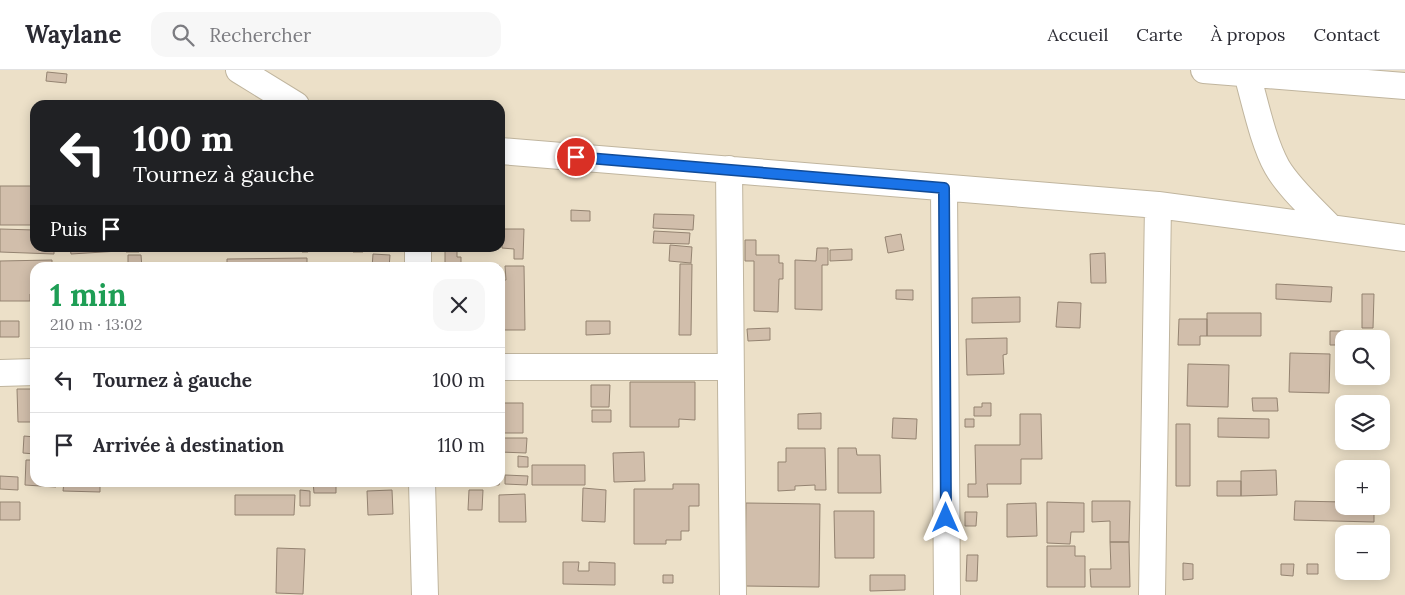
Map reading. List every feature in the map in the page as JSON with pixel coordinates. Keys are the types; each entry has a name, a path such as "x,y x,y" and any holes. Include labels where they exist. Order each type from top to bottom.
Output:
{"street":[{"path":"239,70 288,100"},
{"path":"1204,70 1247,74 1331,74 1405,86"},
{"path":"1247,74 1262,127 1277,167 1307,204 1331,228"},
{"path":"505,151 1158,205 1405,238"},
{"path":"729,169 733,595"},
{"path":"944,188 946,595"},
{"path":"1152,595 1158,205"},
{"path":"505,367 730,366"},
{"path":"0,372 30,372"},
{"path":"422,487 425,595"}],"building":[{"path":"47,72 67,74 66,83 46,81"},
{"path":"0,186 30,186 30,225 0,225"},
{"path":"571,210 590,211 590,221 571,221"},
{"path":"654,214 694,215 693,230 653,228"},
{"path":"0,229 30,230 30,252 54,252 54,254 0,252"},
{"path":"505,229 524,229 523,259 514,259 514,249 505,248"},
{"path":"654,231 690,233 689,244 653,243"},
{"path":"901,234 904,250 888,253 885,237"},
{"path":"745,240 756,240 756,255 779,255 779,263 783,263 783,279 779,279 778,312 754,311 754,261 745,261"},
{"path":"670,245 692,247 691,263 669,261"},
{"path":"817,248 828,248 828,265 822,265 822,310 795,309 795,260 816,261"},
{"path":"852,249 852,260 830,261 830,250"},
{"path":"71,252 103,252 71,254"},
{"path":"445,252 457,252 457,257 461,257 461,262 445,262"},
{"path":"1105,253 1106,283 1091,283 1090,254"},
{"path":"373,254 390,255 389,262 372,262"},
{"path":"128,255 141,255 142,262 128,262"},
{"path":"307,258 307,262 227,262 227,259"},
{"path":"52,260 52,262 30,262 30,301 0,301 0,261"},
{"path":"680,264 692,264 691,335 679,335"},
{"path":"505,266 524,266 525,330 505,330"},
{"path":"1276,284 1332,287 1331,302 1276,299"},
{"path":"896,290 913,290 913,300 896,299"},
{"path":"1362,294 1374,294 1373,328 1362,328"},
{"path":"1020,297 1020,322 972,323 972,298"},
{"path":"1058,302 1081,303 1080,328 1056,327"},
{"path":"1207,313 1261,313 1261,336 1207,336"},
{"path":"1179,319 1207,319 1207,336 1200,336 1200,345 1178,345"},
{"path":"0,321 19,321 19,337 0,337"},
{"path":"586,321 610,321 610,334 586,335"},
{"path":"770,328 770,340 748,341 747,329"},
{"path":"1330,331 1335,331 1335,345 1330,345"},
{"path":"1007,338 1007,354 1003,355 1004,374 967,375 966,339"},
{"path":"1290,353 1330,354 1329,393 1289,392"},
{"path":"1188,364 1229,365 1228,407 1187,406"},
{"path":"630,382 695,382 695,420 679,419 679,427 630,427"},
{"path":"591,385 610,385 609,407 591,407"},
{"path":"17,389 30,389 30,422 18,422"},
{"path":"1252,398 1277,398 1278,411 1253,411"},
{"path":"505,403 523,403 523,433 505,433"},
{"path":"982,403 991,403 991,416 974,416 974,407 982,407"},
{"path":"592,410 611,410 611,422 592,422"},
{"path":"821,413 821,429 798,429 798,414"},
{"path":"1020,414 1041,414 1042,459 1021,459 1021,484 987,484 988,497 968,497 968,484 976,484 975,445 1020,445"},
{"path":"893,418 917,419 916,439 892,438"},
{"path":"1218,418 1269,419 1269,438 1218,437"},
{"path":"965,419 974,419 974,427 965,427"},
{"path":"1176,424 1190,424 1190,486 1176,486"},
{"path":"24,436 30,437 30,454 23,453"},
{"path":"505,438 527,438 526,453 505,452"},
{"path":"786,448 825,448 826,490 815,490 815,485 795,486 795,490 778,491 778,462 786,462"},
{"path":"838,448 856,448 857,455 880,455 881,493 838,493"},
{"path":"644,452 645,481 614,482 613,453"},
{"path":"518,456 528,457 528,467 518,467"},
{"path":"26,460 30,460 30,485 25,485"},
{"path":"532,465 585,465 585,485 532,485"},
{"path":"1276,470 1277,495 1241,496 1241,471"},
{"path":"505,475 528,476 527,485 505,484"},
{"path":"0,476 18,477 18,490 0,489"},
{"path":"1217,481 1241,481 1241,496 1217,496"},
{"path":"673,484 699,484 699,506 689,506 689,531 681,531 681,540 666,540 666,544 634,544 634,489 673,489"},
{"path":"63,487 100,487 100,492 63,491"},
{"path":"313,487 336,487 336,493 314,493"},
{"path":"583,488 606,490 605,522 582,521"},
{"path":"300,490 310,491 310,506 300,506"},
{"path":"392,490 393,514 368,515 367,491"},
{"path":"469,490 483,490 482,510 468,510"},
{"path":"525,494 526,522 499,522 499,495"},
{"path":"235,495 295,495 294,515 235,515"},
{"path":"1092,501 1130,501 1129,542 1110,542 1110,521 1092,522"},
{"path":"1295,501 1335,502 1335,515 1374,515 1374,522 1294,520"},
{"path":"0,502 20,502 20,520 0,520"},
{"path":"1047,502 1084,503 1084,532 1071,532 1070,544 1047,543"},
{"path":"746,503 820,504 819,587 745,586"},
{"path":"1036,503 1037,536 1007,537 1007,504"},
{"path":"834,511 874,511 874,558 835,558"},
{"path":"965,512 977,512 976,526 965,526"},
{"path":"1110,542 1129,542 1130,587 1091,587 1090,569 1111,569"},
{"path":"1047,546 1075,546 1075,556 1085,556 1085,587 1047,587"},
{"path":"277,548 305,549 303,594 276,593"},
{"path":"967,555 978,555 977,581 966,581"},
{"path":"563,562 579,562 578,571 589,571 589,562 615,563 615,585 563,584"},
{"path":"1183,563 1193,564 1193,579 1183,580"},
{"path":"1281,564 1294,564 1293,576 1281,575"},
{"path":"1307,564 1318,564 1318,574 1307,574"},
{"path":"663,575 673,575 673,583 663,583"},
{"path":"870,575 905,575 905,590 870,591"}],"route":[{"path":"576,157 944,188 946,518"}]}
